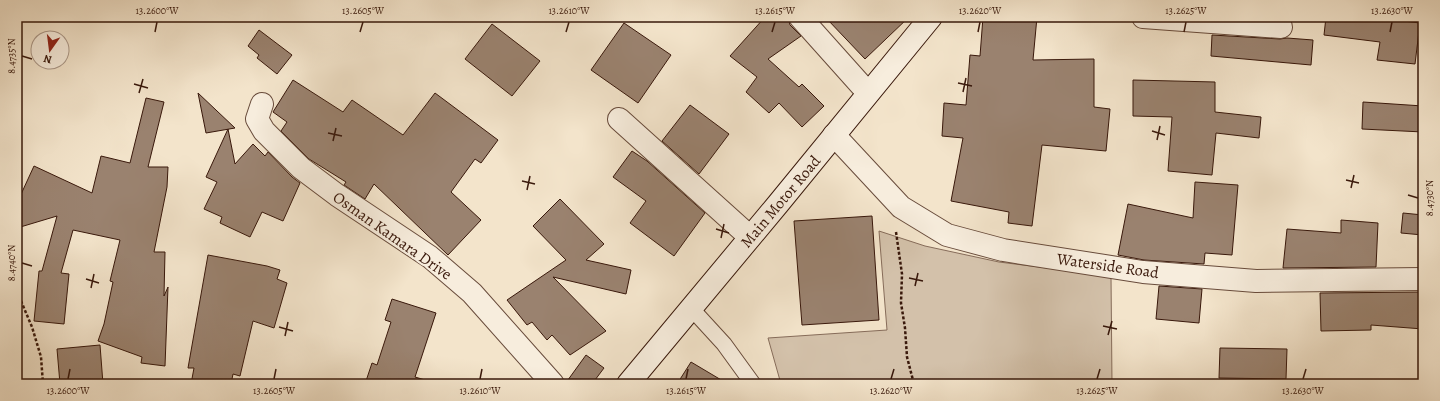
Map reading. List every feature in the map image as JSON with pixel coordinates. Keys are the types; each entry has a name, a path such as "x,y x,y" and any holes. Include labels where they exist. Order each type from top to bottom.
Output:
{"street":[{"path":"800,17 868,93"},
{"name":"Main Motor Road","path":"628,384 931,17"},
{"path":"1144,17 1281,27"},
{"name":"Osman Kamara Drive","path":"262,104 257,119 264,131 301,168 337,195 430,257 472,293 553,384"},
{"path":"619,119 750,237"},
{"name":"Waterside Road","path":"834,135 901,207 947,235 1003,250 1143,272 1256,281 1423,279"}],"lane":[{"path":"691,308 724,344 753,384"}],"path":[{"path":"901,207 894,220 902,274 901,303 905,328 907,357 914,384"},
{"path":"21,301 32,327 40,357 43,384"}],"shaded area":[{"path":"879,231 925,246 999,262 1111,276 1112,384 781,384 768,338 887,330"}],"building":[{"path":"765,17 788,17 790,25 801,36 768,59 799,87 802,84 824,106 802,127 779,103 769,113 746,92 757,77 730,56"},
{"path":"817,17 909,17 865,59 827,19 821,22"},
{"path":"983,17 1037,17 1033,60 1094,59 1094,107 1110,109 1106,151 1042,145 1032,226 1008,223 1009,212 951,201 963,138 942,136 944,103 966,105 970,55 980,56"},
{"path":"1326,17 1370,17 1420,23 1415,64 1377,60 1380,42 1324,35"},
{"path":"624,23 671,55 638,103 591,70"},
{"path":"492,24 540,61 512,96 465,59"},
{"path":"259,30 292,55 277,74 257,58 259,55 248,46"},
{"path":"1212,35 1313,40 1311,65 1211,56"},
{"path":"293,80 343,112 352,100 403,135 435,93 498,140 481,163 475,159 451,192 481,220 448,255 374,184 365,199 344,185 346,182 309,159 281,131 287,122 273,112"},
{"path":"1133,80 1215,82 1215,112 1261,117 1259,138 1216,133 1212,175 1168,171 1172,117 1133,116"},
{"path":"198,93 235,128 206,133"},
{"path":"146,98 164,102 148,167 168,167 167,187 154,252 165,252 164,296 168,287 165,366 141,363 142,357 98,341 104,324 113,282 110,281 120,240 73,230 61,273 69,274 64,324 34,321 39,271 42,271 57,216 17,228 17,203 34,166 92,193 101,156 130,163"},
{"path":"1363,102 1423,106 1423,132 1362,129"},
{"path":"690,105 729,134 699,174 662,141"},
{"path":"228,129 235,164 253,144 265,156 268,152 292,177 300,183 283,221 262,212 250,237 220,223 222,217 204,209 217,182 206,177"},
{"path":"632,151 647,161 705,213 674,256 630,223 646,201 613,177"},
{"path":"1195,182 1238,185 1232,255 1205,253 1204,264 1144,260 1118,255 1128,204 1193,218"},
{"path":"560,199 604,244 586,260 631,270 626,294 553,277 606,331 570,355 552,335 547,340 532,322 527,325 507,300 566,260 533,226"},
{"path":"1403,213 1423,215 1423,235 1401,233"},
{"path":"872,216 879,320 802,325 794,221"},
{"path":"1341,220 1378,223 1376,267 1283,268 1287,229 1341,233"},
{"path":"208,255 267,266 280,270 277,279 287,283 274,328 253,321 240,376 233,374 231,384 191,384 194,368 188,368"},
{"path":"1159,286 1202,289 1199,323 1156,319"},
{"path":"1423,292 1423,329 1371,325 1371,330 1321,331 1320,293"},
{"path":"392,299 436,313 415,377 425,380 424,384 365,384 372,363 377,365 391,322 385,320"},
{"path":"100,345 103,384 60,384 57,349"},
{"path":"1220,348 1287,349 1286,379 1219,378"},
{"path":"586,355 604,368 592,384 565,384"},
{"path":"691,362 728,384 677,384"}]}
